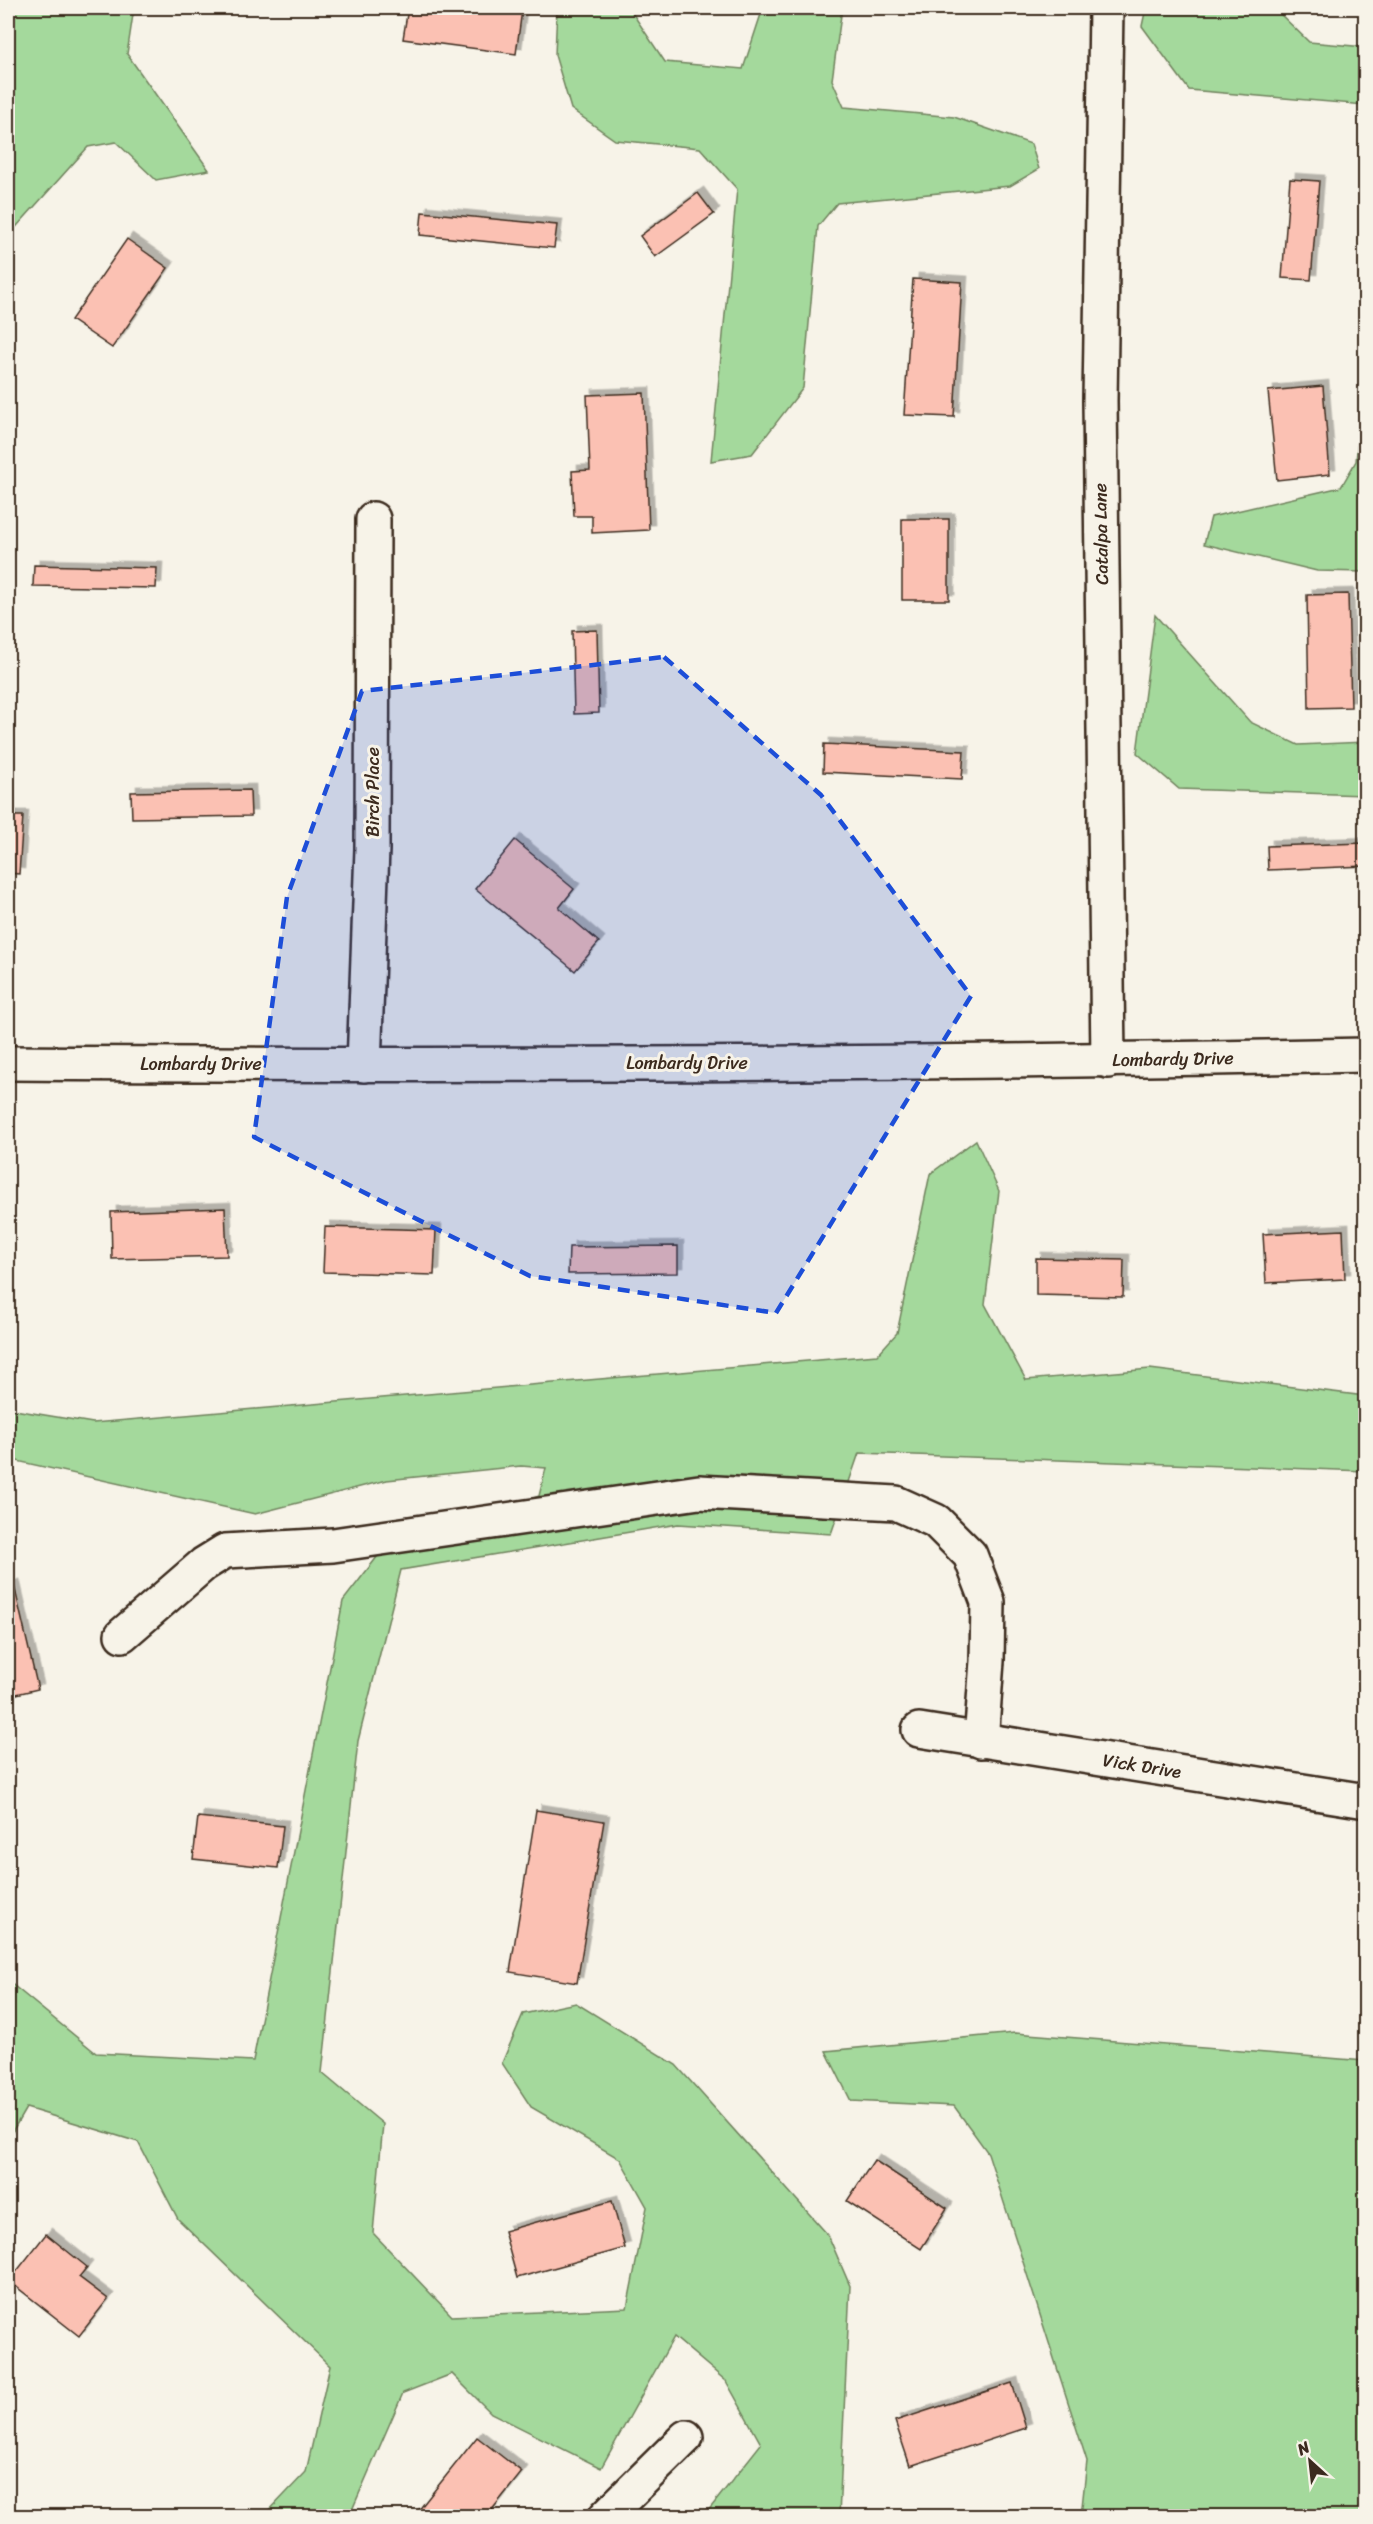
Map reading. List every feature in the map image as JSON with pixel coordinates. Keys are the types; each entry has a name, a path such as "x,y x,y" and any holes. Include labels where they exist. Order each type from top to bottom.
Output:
{"street":[{"name":"Catalpa Lane","path":"1106,8 1100,401 1108,1061"},
{"name":"Birch Place","path":"364,1065 372,849 374,519"},
{"name":"Lombardy Drive","path":"8,1063 364,1065 1108,1061 1365,1055"},
{"path":"122,1635 204,1564 225,1551 333,1545 699,1492 896,1503 936,1521 970,1555 988,1602 987,1661 981,1741"},
{"name":"Vick Drive","path":"919,1731 1365,1801"},
{"path":"606,2517 686,2437"}],"highlighted area":[{"path":"664,657 821,795 971,996 776,1313 530,1276 254,1137 287,897 362,691"}],"green space":[{"path":"8,8 134,8 127,54 209,170 156,180 116,142 88,147 8,236"},
{"path":"557,8 629,8 665,62 743,69 763,8 842,8 832,80 844,107 954,117 1031,144 1039,169 1010,186 837,203 818,226 803,388 752,454 711,461 737,189 700,148 615,140 571,109 555,55"},
{"path":"1146,8 1274,8 1309,42 1365,47 1365,105 1189,90 1142,26"},
{"path":"1365,366 1365,572 1317,571 1204,544 1211,517 1341,487 1356,461"},
{"path":"1155,615 1250,722 1298,745 1365,742 1365,795 1179,789 1137,753"},
{"path":"976,1140 999,1191 985,1304 1026,1380 1150,1369 1365,1396 1365,1471 859,1453 831,1534 678,1524 401,1570 358,1741 322,2073 383,2124 373,2233 452,2316 627,2308 647,2207 620,2159 531,2107 502,2063 523,2014 576,2003 676,2065 828,2235 850,2286 839,2516 704,2516 761,2444 726,2381 674,2337 601,2468 491,2413 452,2374 403,2393 352,2510 346,2516 264,2516 306,2472 330,2366 178,2219 138,2142 26,2108 8,2139 8,1981 96,2053 253,2061 343,1601 381,1552 539,1496 546,1468 521,1466 387,1480 255,1514 8,1459 8,1409 93,1423 877,1355 897,1333 930,1174"},
{"path":"1015,2033 1365,2061 1365,2516 1081,2516 1087,2461 988,2153 954,2106 851,2101 826,2051"}],"building":[{"path":"408,8 522,10 516,54 403,39"},
{"path":"894,8 1010,8 1009,14"},
{"path":"1290,179 1319,181 1311,280 1282,278"},
{"path":"698,193 714,214 655,257 640,236"},
{"path":"422,212 557,225 554,248 420,235"},
{"path":"127,239 168,268 112,348 71,320"},
{"path":"913,279 962,282 954,417 904,415"},
{"path":"1323,386 1330,474 1277,480 1268,391"},
{"path":"644,393 649,530 592,533 592,516 574,516 572,471 590,470 587,395"},
{"path":"902,519 949,519 949,600 902,600"},
{"path":"34,565 157,568 156,588 33,586"},
{"path":"1348,594 1351,707 1309,708 1307,595"},
{"path":"597,630 599,713 574,714 572,631"},
{"path":"824,744 964,751 962,779 823,772"},
{"path":"250,790 251,816 132,818 131,792"},
{"path":"8,816 23,816 19,874 8,873"},
{"path":"515,840 574,889 559,908 599,942 575,971 475,889"},
{"path":"1366,843 1366,866 1268,870 1267,846"},
{"path":"225,1208 227,1256 112,1259 111,1212"},
{"path":"325,1227 436,1230 434,1275 323,1272"},
{"path":"1343,1230 1345,1279 1266,1283 1263,1234"},
{"path":"678,1246 678,1273 568,1274 569,1247"},
{"path":"1036,1258 1124,1260 1123,1297 1036,1295"},
{"path":"14,1585 38,1689 8,1696 8,1587"},
{"path":"536,1810 604,1821 577,1983 510,1972"},
{"path":"198,1817 283,1826 278,1868 193,1859"},
{"path":"874,2160 947,2208 921,2249 847,2201"},
{"path":"612,2201 625,2248 517,2278 504,2231"},
{"path":"46,2234 87,2267 79,2277 108,2299 79,2336 9,2281"},
{"path":"1012,2383 1026,2428 910,2466 895,2421"},
{"path":"477,2437 522,2472 487,2516 414,2516"}]}
